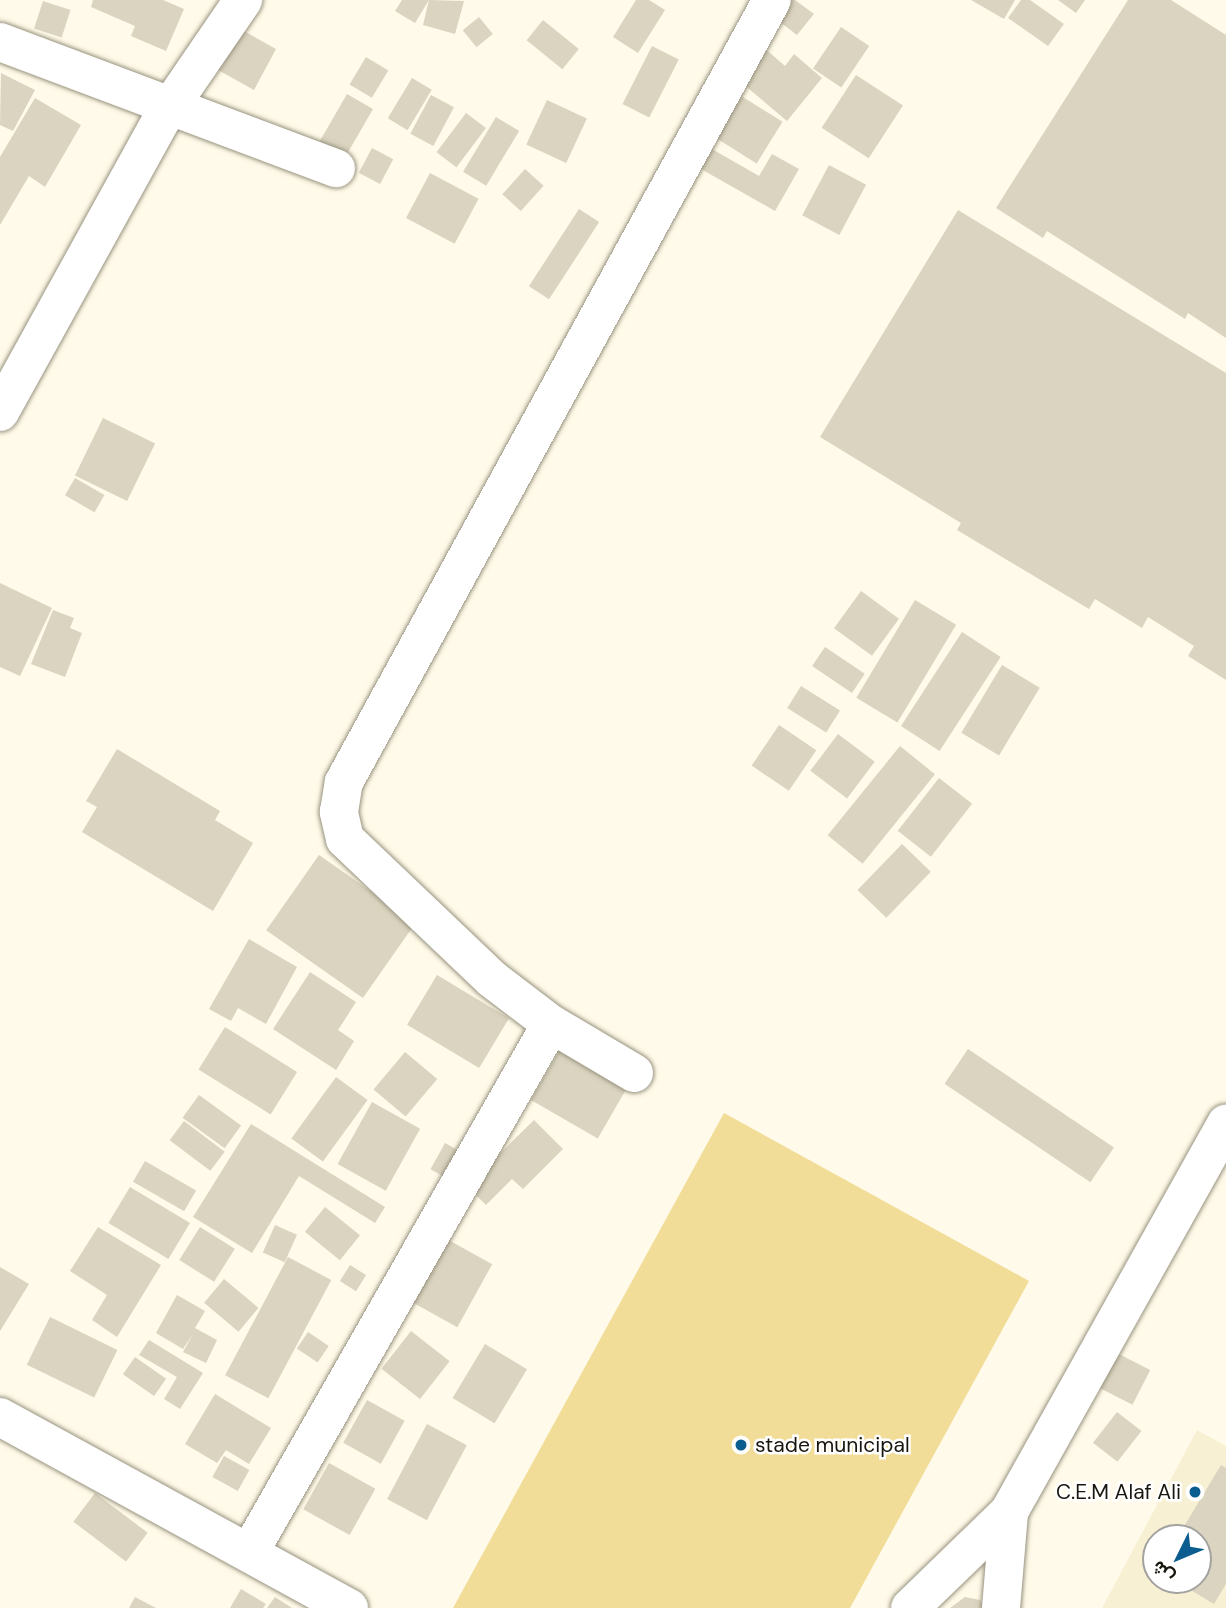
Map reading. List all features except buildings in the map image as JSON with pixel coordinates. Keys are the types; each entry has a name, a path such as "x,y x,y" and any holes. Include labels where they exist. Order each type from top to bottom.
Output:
{"street":[{"path":"0,412 170,106 243,0"},
{"path":"634,1073 551,1024 492,979 345,839 339,812 344,782 772,0"},
{"path":"0,42 336,168"},
{"path":"249,1553 551,1024"},
{"path":"910,1608 1009,1512 1226,1123"},
{"path":"0,1418 349,1608"},
{"path":"1001,1608 1009,1512"}],"shaded area":[{"name":"stade municipal","path":"724,1113 1029,1281 850,1608 453,1608"},
{"name":"C.E.M Alaf Ali","path":"1197,1430 1226,1446 1226,1608 1102,1608 1142,1533 1142,1594 1212,1594 1212,1524 1147,1524"}],"place":[{"name":"stade municipal","path":"741,1445"},
{"name":"C.E.M Alaf Ali","path":"1195,1492"}]}
